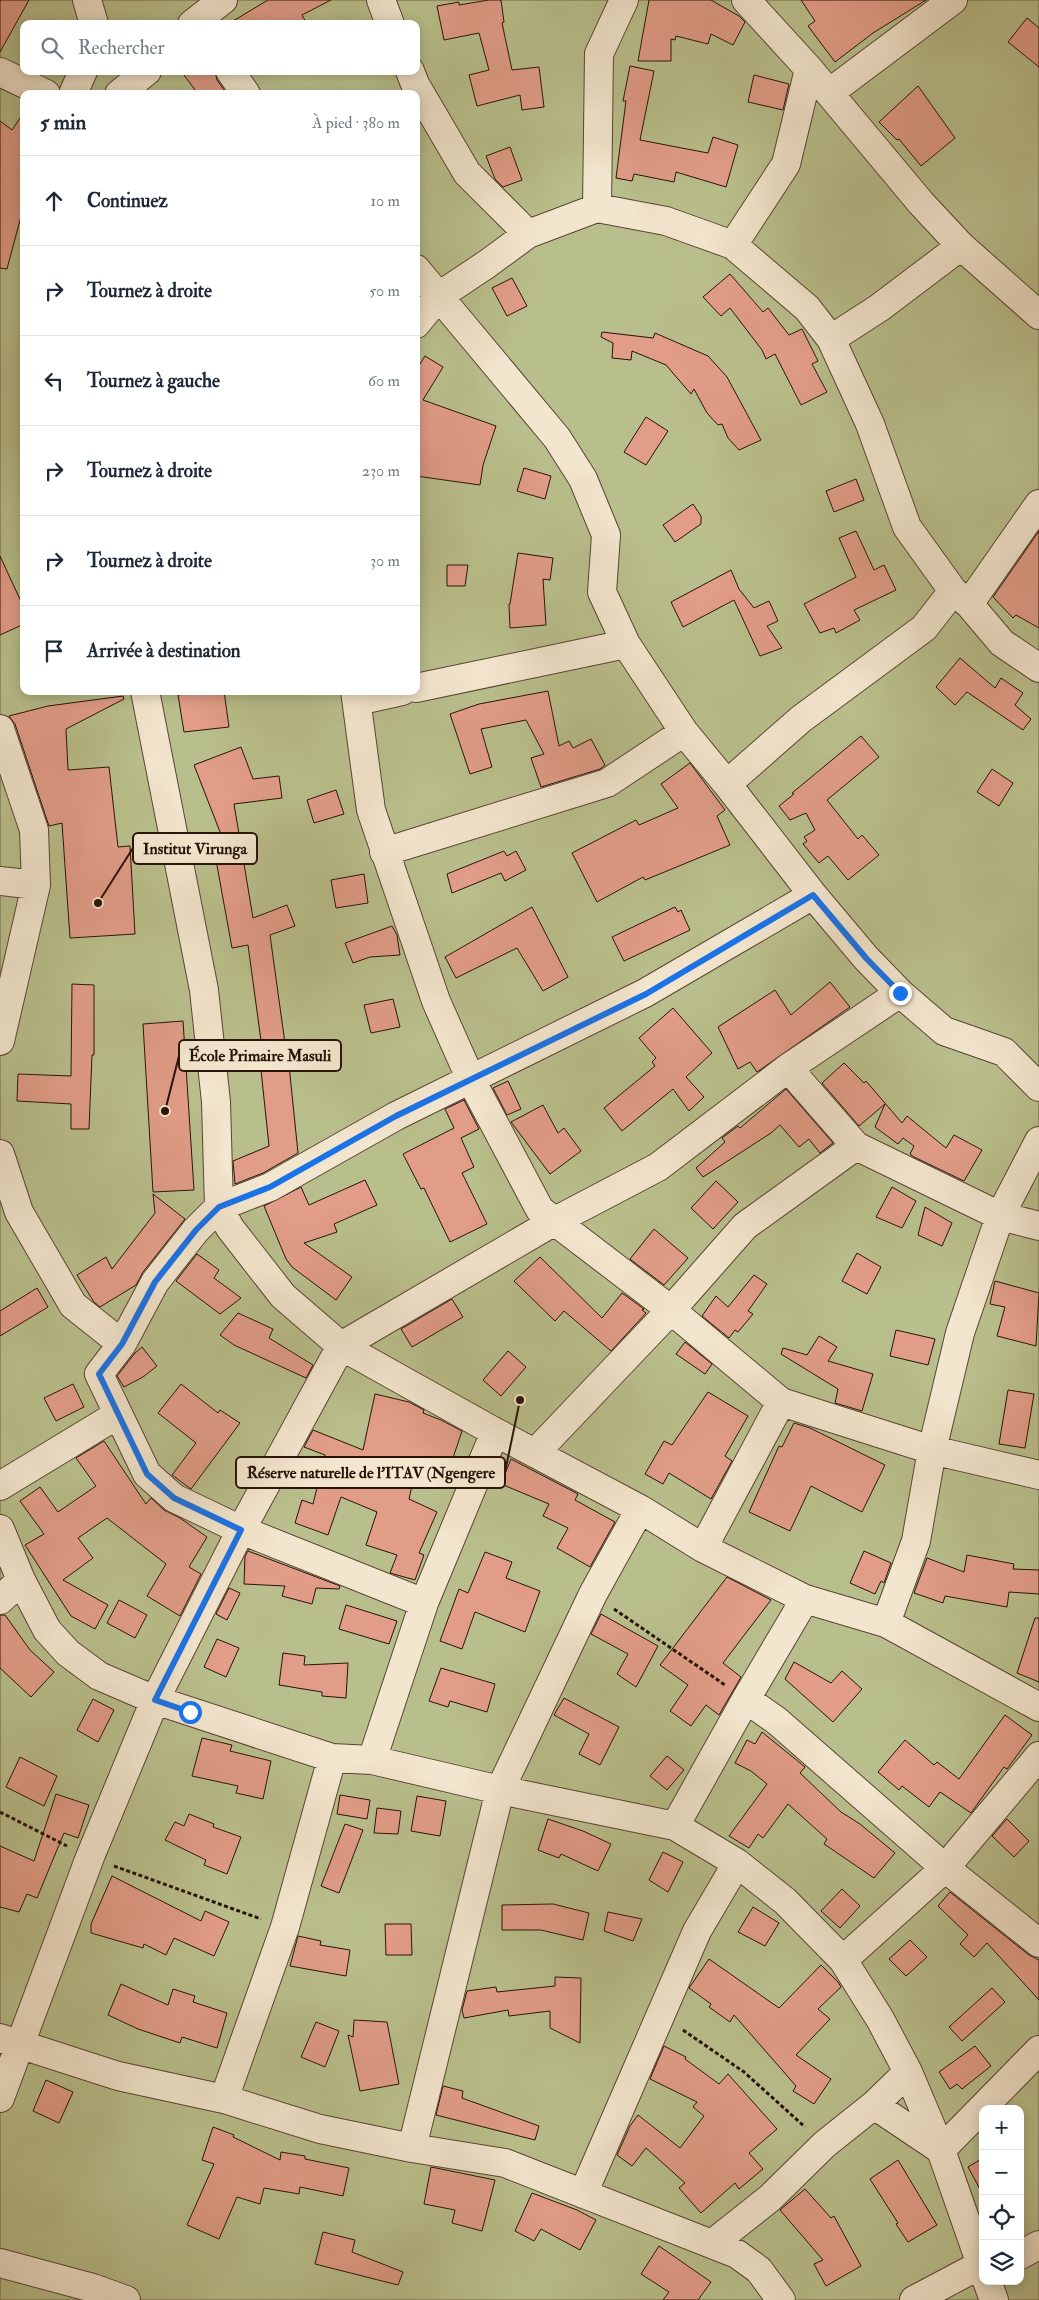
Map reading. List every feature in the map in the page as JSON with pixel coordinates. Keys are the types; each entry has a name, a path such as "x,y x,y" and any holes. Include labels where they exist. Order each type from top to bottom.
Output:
{"street":[{"path":"87,0 93,20"},
{"path":"198,20 223,0"},
{"path":"381,0 388,20"},
{"path":"597,208 599,54 624,0"},
{"path":"746,0 809,68 921,203 961,246 1039,315"},
{"path":"829,93 953,0"},
{"path":"733,245 786,164 809,68"},
{"path":"0,72 38,90"},
{"path":"75,90 81,75"},
{"path":"124,90 142,75"},
{"path":"233,75 243,90"},
{"path":"412,75 467,173 528,234"},
{"path":"420,319 439,296 528,234 597,208 666,221 733,245 808,308 831,339 870,424 907,527 961,597 1002,643 1039,668"},
{"path":"831,339 879,308 961,246"},
{"path":"420,274 557,438 583,479 606,535 602,592 626,644 684,732 813,895 866,958 900,993 944,1032 1004,1052 1039,1087"},
{"path":"727,784 801,719 924,628 961,597 1039,504"},
{"path":"420,687 626,644"},
{"path":"146,695 204,990 216,1102 219,1207 230,1228 283,1296 341,1346 495,1432 536,1452 640,1509 703,1548 805,1599 886,1623 1039,1707"},
{"path":"356,696 371,810 436,1000 471,1080 540,1210 670,1310 781,1402 932,1450 1039,1475"},
{"path":"0,729 34,830 36,885 0,1041"},
{"path":"384,852 528,810 607,783 684,732"},
{"path":"0,881 36,885"},
{"path":"424,1603 241,1530 174,1498 147,1474 117,1415 99,1374 122,1344 155,1282 196,1230 219,1207 270,1187 396,1116 646,994 813,895"},
{"path":"0,2098 10,2040 90,1857 155,1700 241,1530 341,1346 555,1221 658,1168 788,1068 900,993"},
{"path":"788,1068 856,1146 1000,1216 1039,1226"},
{"path":"886,1623 916,1541 932,1450 960,1333 1000,1216 1039,1141"},
{"path":"536,1452 670,1310 745,1226 856,1146"},
{"path":"0,1154 19,1212 73,1305 122,1344"},
{"path":"703,1548 781,1402"},
{"path":"0,1486 117,1415"},
{"path":"372,1760 424,1603 495,1432"},
{"path":"412,2148 500,1790 593,1594 640,1509"},
{"path":"0,1529 21,1580 47,1630 68,1653 99,1676 155,1700 332,1758 372,1760 500,1790 675,1826 737,1863 785,1901 843,1960 880,2019 908,2072 941,2150 979,2260"},
{"path":"0,1600 21,1580"},
{"path":"675,1826 746,1699 805,1599"},
{"path":"746,1699 777,1721 945,1868 1039,1943"},
{"path":"843,1960 945,1868 1039,1756"},
{"path":"224,2099 285,1928 332,1758"},
{"path":"583,2194 698,1931 737,1863"},
{"path":"10,2040 118,2076 224,2099 320,2129 412,2148 505,2163 737,2254 759,2270 781,2300"},
{"path":"941,2150 1039,2050"},
{"path":"712,2244 770,2198 824,2144 874,2105 908,2072"},
{"path":"874,2105 941,2150"},
{"path":"1024,2253 1039,2245"},
{"path":"0,2263 93,2288 126,2300"},
{"path":"914,2300 979,2274"},
{"path":"988,2285 994,2300"}],"path":[{"path":"593,1594 746,1699"},
{"path":"0,1812 90,1857 285,1928"},
{"path":"662,2015 744,2072 824,2144"}],"green space":[{"path":"0,0 1039,0 1039,2300 0,2300"}],"building":[{"path":"0,0 29,0 0,52"},
{"path":"268,0 331,0 302,15 305,20 235,20"},
{"path":"501,0 504,22 502,23 512,70 539,67 544,107 522,110 520,95 477,106 469,75 489,70 479,33 444,40 437,6 459,2 459,5"},
{"path":"649,0 711,0 739,16 745,22 733,45 711,34 708,44 676,36 675,40 671,39 671,61 638,61"},
{"path":"801,0 926,0 873,33 835,62 808,26 815,21"},
{"path":"1027,18 1039,28 1039,67 1008,42"},
{"path":"630,66 654,71 640,140 708,153 713,137 738,145 726,187 676,172 674,182 634,174 632,181 616,178 626,101 623,101"},
{"path":"184,75 216,75 224,90 195,90"},
{"path":"754,75 789,84 783,110 748,102"},
{"path":"918,86 955,138 921,166 899,139 897,140 879,122"},
{"path":"20,118 20,220 7,269 0,268 0,121 12,130"},
{"path":"510,147 522,180 503,187 495,179 486,156"},
{"path":"730,274 763,312 768,308 789,335 802,329 818,361 812,364 827,392 801,405 775,354 766,359 762,350 730,308 721,316 703,297"},
{"path":"512,278 527,306 507,316 492,288"},
{"path":"602,332 653,338 655,333 708,356 727,377 761,440 739,450 728,438 722,424 718,425 707,413 694,389 691,394 666,365 632,351 631,360 612,358 613,343 601,337"},
{"path":"425,356 443,367 423,400 496,426 483,465 480,485 420,477 420,364"},
{"path":"646,417 668,431 646,465 624,452"},
{"path":"524,468 551,476 545,499 517,491"},
{"path":"856,479 864,500 834,512 826,491"},
{"path":"693,504 701,516 701,524 675,542 663,525"},
{"path":"856,531 874,570 884,565 896,590 854,610 860,620 836,633 834,628 820,633 804,604 856,577 839,538"},
{"path":"1039,531 1039,628 1016,615 1013,618 993,597"},
{"path":"518,553 553,558 550,580 543,579 546,625 510,628 509,604"},
{"path":"0,556 20,599 20,626 0,635"},
{"path":"447,565 468,565 465,586 447,586"},
{"path":"731,570 739,589 754,608 769,601 778,621 767,626 782,648 760,656 734,600 683,627 671,602"},
{"path":"960,658 995,688 1001,678 1023,693 1015,705 1031,719 1023,730 967,692 955,705 936,687"},
{"path":"548,691 559,746 569,741 573,748 591,739 605,765 600,769 541,787 531,758 544,754 526,720 481,729 492,767 470,774 450,714 479,704"},
{"path":"178,695 225,695 229,727 184,732"},
{"path":"123,696 124,699 66,729 68,770 109,767 118,847 130,846 135,934 70,938 62,823 49,826 15,724 9,716 48,706"},
{"path":"861,736 879,757 827,800 858,839 862,835 879,855 848,880 828,856 819,863 803,844 807,841 804,837 815,830 806,813 790,820 779,806"},
{"path":"241,747 253,779 279,776 282,798 234,804 253,918 287,905 295,926 270,935 289,1065 298,1153 263,1173 235,1184 233,1161 269,1146 261,1070 265,1070 248,945 232,948 212,838 222,837 194,765"},
{"path":"690,763 725,810 717,816 730,845 645,880 643,877 597,902 572,853 636,820 639,825 678,808 661,784"},
{"path":"992,769 1013,783 999,806 977,792"},
{"path":"336,790 344,814 314,823 307,800"},
{"path":"504,851 507,856 516,851 526,870 505,881 501,873 452,893 447,874"},
{"path":"364,874 368,903 336,908 331,880"},
{"path":"532,907 568,977 543,991 517,948 456,978 445,957"},
{"path":"675,907 678,912 681,910 690,930 624,961 612,937"},
{"path":"392,926 397,935 400,955 370,957 353,963 345,943"},
{"path":"830,982 850,1007 757,1072 750,1062 738,1069 718,1027 775,990 791,1015"},
{"path":"72,984 94,985 94,1055 92,1055 89,1129 71,1129 71,1104 17,1101 18,1074 71,1076"},
{"path":"393,999 400,1027 371,1033 364,1005"},
{"path":"673,1008 712,1053 686,1077 704,1097 689,1111 673,1089 622,1131 604,1108 655,1066 652,1062 656,1058 639,1038"},
{"path":"183,1021 194,1190 153,1192 143,1024"},
{"path":"844,1063 864,1083 866,1081 902,1123 907,1116 946,1148 954,1135 982,1150 964,1181 914,1157 910,1154 914,1146 903,1138 898,1144 875,1127 885,1104 859,1126 822,1083"},
{"path":"508,1081 521,1109 507,1115 493,1088"},
{"path":"786,1089 833,1143 820,1153 809,1139 799,1147 780,1125 771,1133 703,1177 696,1168 725,1142 722,1138 738,1126 740,1128"},
{"path":"464,1100 479,1129 461,1138 474,1167 462,1173 487,1224 450,1242 424,1188 421,1189 403,1154 454,1128 445,1109"},
{"path":"543,1105 558,1133 564,1128 581,1151 550,1174 511,1122"},
{"path":"365,1180 377,1205 334,1224 337,1232 304,1243 352,1277 336,1300 292,1267 286,1259 264,1206 301,1187 309,1205"},
{"path":"716,1181 738,1202 713,1229 691,1208"},
{"path":"892,1187 916,1201 902,1228 876,1217"},
{"path":"153,1194 185,1219 143,1272 136,1285 100,1307 94,1302 77,1275 106,1257 112,1269 155,1213"},
{"path":"925,1207 952,1223 942,1246 918,1235"},
{"path":"654,1229 688,1258 664,1285 630,1259"},
{"path":"857,1253 881,1267 867,1294 842,1281"},
{"path":"197,1254 219,1270 214,1278 241,1298 220,1314 176,1281"},
{"path":"540,1257 602,1318 622,1293 644,1309 642,1310 646,1313 611,1351 564,1311 555,1321 514,1281"},
{"path":"754,1275 767,1284 748,1311 753,1314 738,1332 735,1330 729,1338 702,1316 716,1296 728,1307"},
{"path":"995,1281 1039,1293 1036,1346 997,1336 1005,1307 990,1304"},
{"path":"37,1288 48,1307 0,1336 0,1311"},
{"path":"452,1299 463,1317 412,1347 401,1329"},
{"path":"238,1313 273,1329 269,1338 313,1365 306,1378 234,1345 220,1335"},
{"path":"896,1330 935,1339 928,1365 890,1356"},
{"path":"819,1336 837,1347 828,1361 873,1374 862,1411 835,1403 838,1389 781,1354 783,1348 807,1355"},
{"path":"685,1342 712,1364 705,1374 676,1354"},
{"path":"142,1347 157,1366 143,1377 124,1387 117,1376"},
{"path":"508,1351 526,1367 501,1396 483,1380"},
{"path":"73,1384 84,1407 56,1421 44,1398"},
{"path":"181,1384 218,1413 220,1410 240,1423 191,1489 172,1475 196,1443 158,1413"},
{"path":"1008,1390 1034,1394 1025,1448 999,1444"},
{"path":"708,1392 748,1416 725,1456 732,1461 711,1499 669,1473 663,1484 645,1474 664,1441 672,1445"},
{"path":"375,1394 409,1402 424,1410 423,1413 462,1431 449,1470 418,1459 409,1499 437,1512 419,1553 424,1555 415,1580 390,1573 397,1555 366,1545 377,1512 341,1497 328,1535 295,1523 302,1500 313,1504 325,1455 304,1447 313,1430 363,1450"},
{"path":"794,1423 810,1428 885,1465 862,1512 811,1486 790,1531 749,1512 779,1446 782,1447"},
{"path":"104,1441 146,1504 151,1498 164,1510 180,1518 207,1537 189,1567 201,1574 180,1616 147,1596 166,1564 107,1518 78,1538 93,1558 63,1580 108,1605 95,1629 71,1616 25,1545 44,1534 20,1501 40,1487 58,1512 96,1486 76,1458"},
{"path":"511,1459 578,1494 575,1500 615,1522 590,1567 557,1548 568,1528 543,1516 549,1504 501,1484"},
{"path":"248,1551 340,1586 339,1589 316,1588 312,1604 282,1596 285,1586 244,1584 245,1556"},
{"path":"864,1551 891,1563 884,1583 881,1581 875,1594 850,1583"},
{"path":"485,1552 512,1562 506,1578 540,1591 525,1632 475,1612 462,1649 440,1641 459,1589 468,1593"},
{"path":"967,1555 1014,1564 1013,1569 1039,1570 1039,1594 1009,1592 1007,1607 945,1596 943,1603 914,1593 927,1558 964,1572"},
{"path":"727,1577 771,1600 723,1663 741,1677 719,1715 706,1705 691,1726 670,1711 688,1685 660,1665"},
{"path":"229,1588 240,1593 227,1620 216,1614"},
{"path":"119,1600 147,1615 135,1638 107,1623"},
{"path":"346,1605 397,1621 389,1644 339,1629"},
{"path":"601,1614 658,1646 636,1687 617,1674 628,1654 591,1634"},
{"path":"0,1615 5,1615 30,1650 54,1672 31,1697 0,1668"},
{"path":"1035,1618 1039,1618 1039,1682 1017,1673"},
{"path":"217,1639 239,1648 226,1677 204,1667"},
{"path":"283,1653 305,1656 304,1665 348,1663 346,1698 322,1696 322,1692 279,1685"},
{"path":"794,1662 831,1683 842,1671 862,1689 833,1722 785,1679"},
{"path":"441,1668 495,1684 487,1712 450,1701 448,1707 429,1701"},
{"path":"564,1698 619,1727 600,1765 579,1754 589,1734 554,1715"},
{"path":"93,1699 114,1710 98,1742 77,1730"},
{"path":"1005,1715 1032,1735 1007,1769 1004,1767 971,1813 940,1792 929,1807 902,1786 899,1790 878,1772 905,1740 934,1765 937,1762 959,1779"},
{"path":"762,1732 805,1767 800,1773 841,1812 860,1824 895,1853 874,1878 824,1844 827,1839 788,1804 763,1838 758,1834 749,1848 729,1836 767,1784 751,1771 735,1763 747,1740 755,1744"},
{"path":"202,1738 232,1745 230,1751 271,1761 263,1799 236,1793 238,1786 192,1776"},
{"path":"667,1756 684,1770 667,1790 650,1776"},
{"path":"20,1757 57,1776 44,1806 6,1787"},
{"path":"56,1794 89,1805 78,1838 64,1833 37,1898 27,1894 19,1912 0,1907 0,1846 34,1861"},
{"path":"340,1795 370,1800 367,1819 337,1814"},
{"path":"417,1796 446,1801 440,1836 411,1831"},
{"path":"377,1808 401,1811 398,1834 374,1833"},
{"path":"189,1814 214,1824 213,1827 241,1837 227,1874 204,1865 206,1860 165,1840 175,1822 184,1826"},
{"path":"548,1819 583,1831 611,1844 598,1871 561,1854 559,1858 538,1850"},
{"path":"1007,1819 1029,1841 1014,1857 992,1836"},
{"path":"345,1824 363,1830 339,1893 321,1886"},
{"path":"663,1852 683,1862 668,1892 649,1880"},
{"path":"112,1876 201,1921 205,1911 229,1922 214,1956 174,1938 166,1955 144,1944 143,1948 91,1933 91,1924"},
{"path":"842,1889 860,1906 840,1928 821,1911"},
{"path":"950,1892 1029,1955 1039,1960 1039,2000 987,1943 974,1957 960,1944 968,1935 938,1906"},
{"path":"553,1904 589,1913 583,1940 541,1930 502,1930 502,1905"},
{"path":"753,1907 779,1923 765,1946 738,1932"},
{"path":"608,1912 642,1919 633,1941 604,1931"},
{"path":"385,1924 411,1924 412,1955 386,1955"},
{"path":"298,1936 321,1941 320,1945 350,1950 346,1976 290,1966"},
{"path":"910,1940 927,1957 906,1976 889,1959"},
{"path":"709,1959 779,2008 821,1965 838,1982 841,1987 818,2009 830,2019 796,2055 831,2079 814,2104 793,2091 796,2086 734,2015 730,2022 709,2007 711,2004 689,1988"},
{"path":"555,1977 581,1978 580,2043 550,2028 550,2011 509,2016 508,2010 464,2018 462,2010 467,1991 496,1987 497,1992 555,1986"},
{"path":"121,1984 168,2005 173,1989 195,1996 193,2002 227,2013 217,2048 182,2037 180,2043 138,2029 108,2015"},
{"path":"992,1988 1005,2002 962,2041 949,2027"},
{"path":"354,2020 387,2022 399,2084 360,2091 348,2035 353,2037"},
{"path":"316,2022 339,2031 325,2067 301,2057"},
{"path":"664,2046 686,2057 685,2059 719,2084 728,2074 777,2129 749,2153 763,2169 739,2189 735,2183 701,2213 679,2188 685,2183 646,2148 632,2166 617,2155 630,2126 638,2115 680,2148 704,2116 693,2107 697,2102 650,2079"},
{"path":"975,2046 991,2066 962,2089 957,2084 950,2089 939,2072"},
{"path":"46,2080 73,2092 59,2123 33,2111"},
{"path":"443,2086 463,2091 462,2098 539,2126 535,2140 436,2115"},
{"path":"213,2127 234,2135 233,2137 280,2160 281,2152 305,2156 305,2159 349,2168 343,2196 300,2187 299,2194 264,2188 260,2204 237,2197 219,2239 187,2225 214,2164 202,2160"},
{"path":"898,2160 937,2225 908,2242 870,2179"},
{"path":"979,2160 979,2187 968,2167"},
{"path":"431,2167 495,2180 482,2231 452,2223 455,2210 424,2204"},
{"path":"805,2189 831,2218 834,2216 861,2266 826,2286 814,2264 823,2260 780,2210"},
{"path":"532,2193 577,2210 596,2220 580,2250 541,2229 534,2241 515,2231"},
{"path":"323,2232 355,2240 352,2252 403,2272 398,2285 315,2264"},
{"path":"659,2246 711,2282 698,2300 663,2300 669,2292 641,2274"}],"place":[{"name":"Institut Virunga","path":"98,903"},
{"name":"École Primaire Masuli","path":"165,1111"},
{"name":"Réserve naturelle de l'ITAV (Ngengere","path":"520,1400"}],"route":[{"path":"190,1712 155,1700 241,1530 174,1498 147,1474 117,1415 99,1374 122,1344 155,1282 196,1230 219,1207 270,1187 396,1116 646,994 813,895 866,958 900,993"}]}
